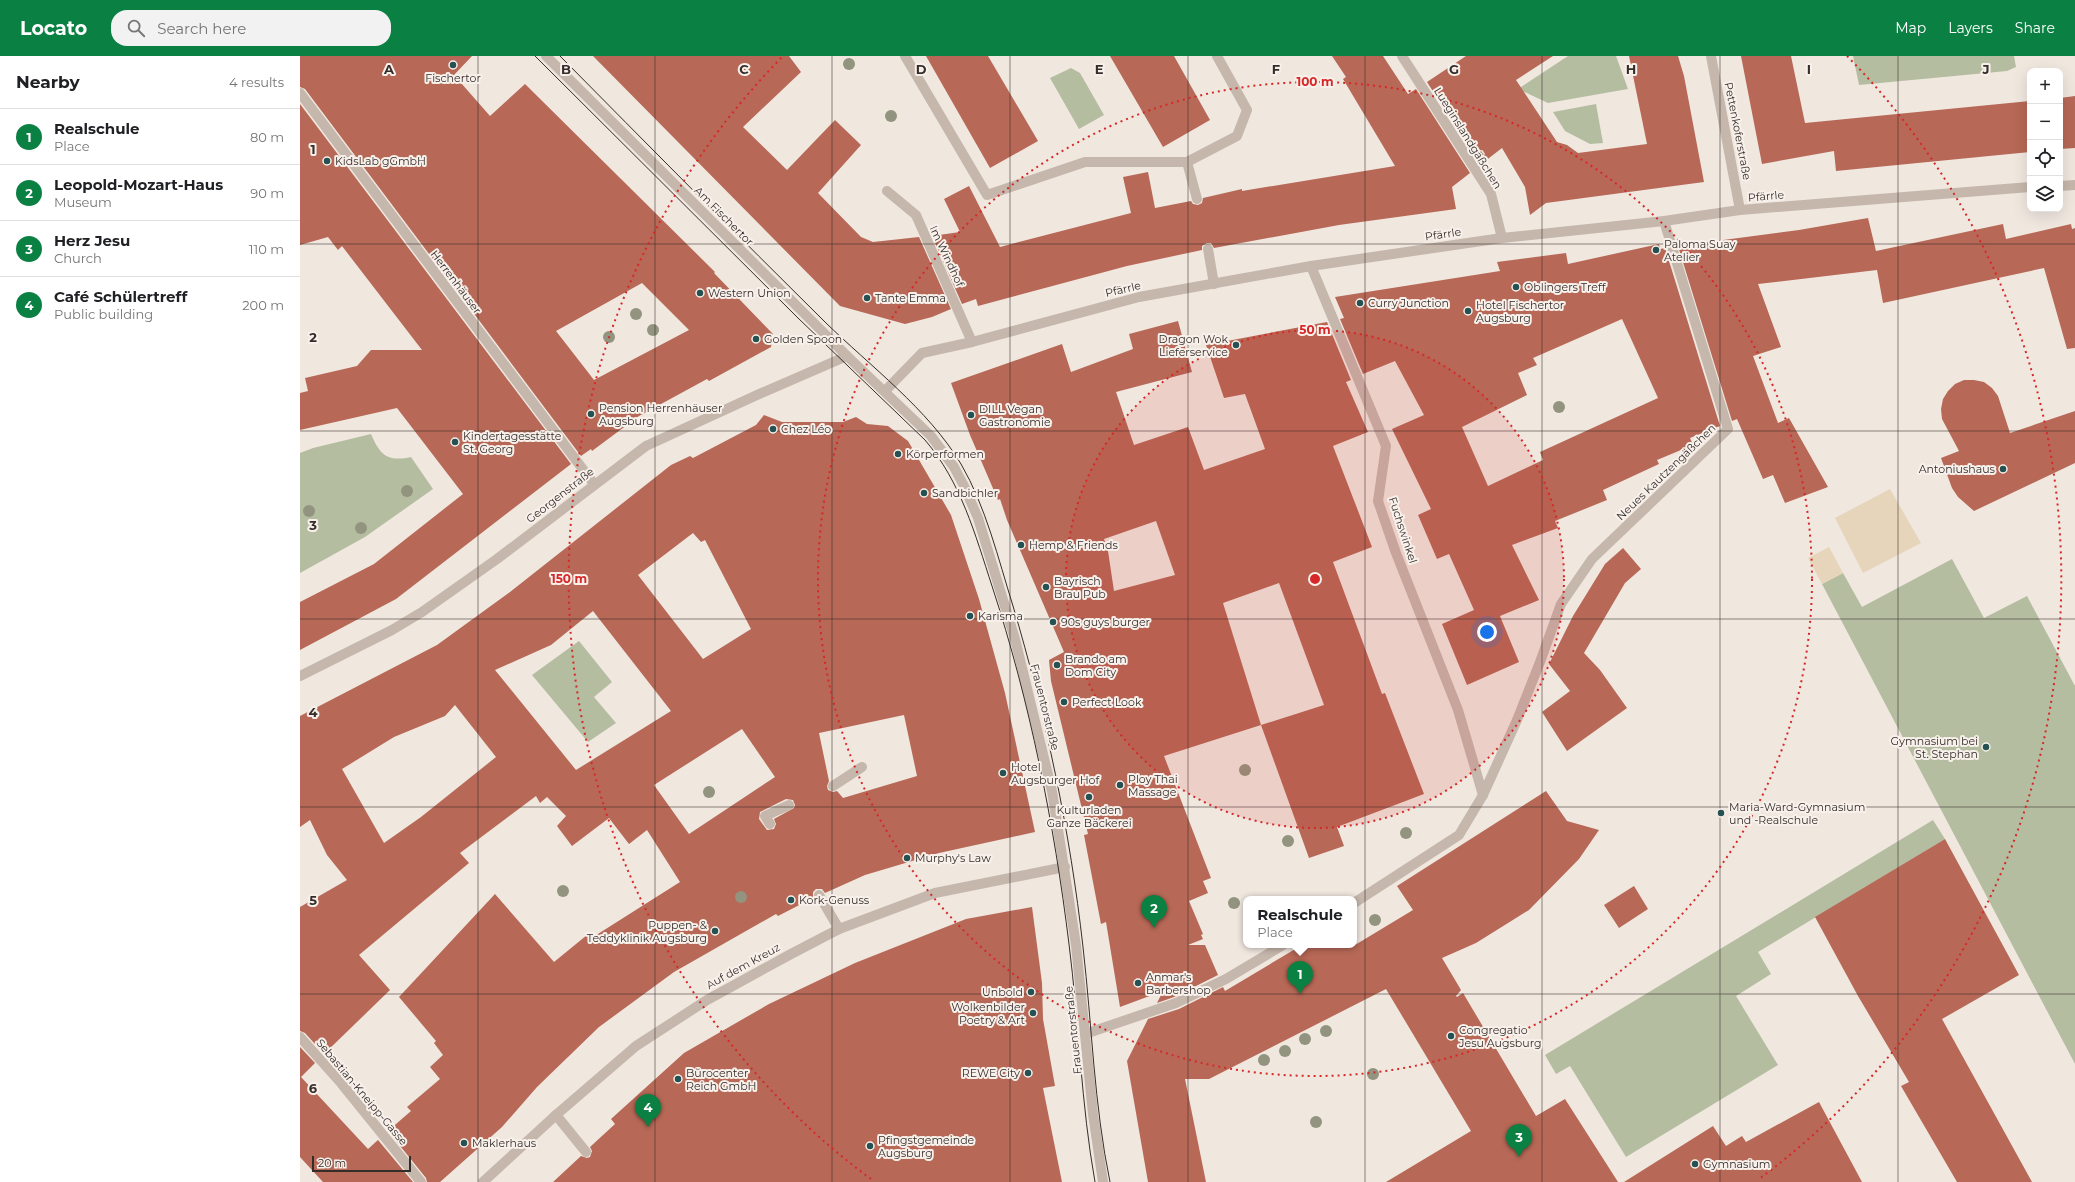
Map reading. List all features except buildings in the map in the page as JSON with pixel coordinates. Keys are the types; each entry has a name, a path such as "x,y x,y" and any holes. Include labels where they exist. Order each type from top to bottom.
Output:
{"street":[{"name":"Am Fischertor","path":"546,56 885,391"},
{"path":"905,56 988,195 1085,162 1187,162 1237,136 1247,110 1217,56"},
{"name":"Lueginslandgäßchen","path":"1402,56 1491,194 1502,238"},
{"name":"Pettenkoferstraße","path":"1711,56 1740,210"},
{"name":"Herrenhäuser","path":"300,93 594,484"},
{"path":"1187,162 1197,200"},
{"path":"2063,186 2075,185"},
{"name":"Pfärrle","path":"885,391 922,353 972,342 1139,297 1311,266 1502,238 1664,221 1740,210 2027,187"},
{"name":"Im Windhof","path":"887,191 916,216 972,342"},
{"name":"Neues Kautzengäßchen","path":"1483,795 1517,720 1561,604 1592,560 1728,429 1664,221"},
{"path":"1208,249 1214,284"},
{"name":"Fuchswinkel","path":"1311,266 1386,446 1378,501 1396,553 1458,710 1483,795"},
{"name":"Georgenstraße","path":"300,676 392,630 422,612 497,560 594,484 646,446 757,395 848,356"},
{"name":"Frauentorstraße","path":"885,391 941,448 954,466 971,501 1007,612 1028,688 1052,791 1065,867 1076,945 1094,1122 1103,1182"},
{"path":"833,786 862,767"},
{"path":"1357,900 1459,835 1483,795"},
{"path":"770,824 765,816 789,805"},
{"name":"Auf dem Kreuz","path":"484,1182 556,1115 636,1046 707,1000 839,929 935,894 1065,867"},
{"path":"820,895 839,929"},
{"path":"1085,1034 1176,1003 1226,979 1277,948"},
{"name":"Sebastian-Kneipp-Gasse","path":"300,1037 340,1083 421,1182"},
{"path":"556,1115 586,1152"}],"green space":[{"path":"1568,56 1616,56 1628,89 1548,103 1518,89"},
{"path":"1853,56 2014,56 2016,67 2007,71 1859,85"},
{"path":"1071,68 1080,73 1104,115 1079,129 1050,78"},
{"path":"1596,104 1603,143 1590,144 1565,131 1553,112"},
{"path":"371,434 381,452 385,455 396,458 411,457 433,489 365,537 300,573 300,453 313,448"},
{"name":"Gymnasium bei St. Stephan","path":"1952,559 1984,618 2027,596 2075,686 2075,1064 1822,584 1843,573 1862,607"},
{"path":"579,641 612,682 594,697 616,723 588,742 532,675"},
{"path":"1933,820 1945,839 1758,952 1771,974 1736,996 1778,1065 1626,1157 1570,1066 1556,1074 1545,1055"}],"sand":[{"path":"1890,489 1921,543 1863,573 1835,518"},
{"path":"1829,547 1843,573 1822,584 1808,558"}],"tram line":[{"path":"535,56 798,318 925,440 938,456 958,491 973,528 1006,630 1029,718 1048,808 1069,944 1086,1123 1095,1182"},
{"path":"560,56 825,322 898,389 948,444 970,480 991,533 1013,606 1036,690 1056,775 1078,904 1100,1124 1110,1182"}],"place":[{"name":"Fischertor","path":"453,65"},
{"name":"KidsLab gGmbH","path":"327,161"},
{"name":"Paloma Suay Atelier","path":"1656,250"},
{"name":"Oblingers Treff","path":"1516,287"},
{"name":"Western Union","path":"700,293"},
{"name":"Tante Emma","path":"867,298"},
{"name":"Curry Junction","path":"1360,303"},
{"name":"Hotel Fischertor Augsburg","path":"1468,311"},
{"name":"Golden Spoon","path":"756,339"},
{"name":"Dragon Wok Lieferservice","path":"1236,345"},
{"name":"Pension Herrenhäuser Augsburg","path":"591,414"},
{"name":"DILL Vegan Gastronomie","path":"971,415"},
{"name":"Chez Léo","path":"773,429"},
{"name":"Kindertagesstätte St. Georg","path":"455,442"},
{"name":"Körperformen","path":"898,454"},
{"name":"Antoniushaus","path":"2003,469"},
{"name":"Sandbichler","path":"924,493"},
{"name":"Hemp & Friends","path":"1021,545"},
{"name":"Bayrisch Brau Pub","path":"1046,587"},
{"name":"Karisma","path":"970,616"},
{"name":"90s guys burger","path":"1053,622"},
{"name":"Brando am Dom City","path":"1057,665"},
{"name":"Perfect Look","path":"1064,702"},
{"name":"Gymnasium bei St. Stephan","path":"1986,747"},
{"name":"Hotel Augsburger Hof","path":"1003,773"},
{"name":"Ploy Thai Massage","path":"1120,785"},
{"name":"Kulturladen Ganze Bäckerei","path":"1089,797"},
{"name":"Maria-Ward-Gymnasium und -Realschule","path":"1721,813"},
{"name":"Murphy's Law","path":"907,858"},
{"name":"Kork-Genuss","path":"791,900"},
{"name":"Leopold-Mozart-Haus","path":"1154,928"},
{"name":"Puppen- & Teddyklinik Augsburg","path":"715,931"},
{"name":"Anmar's Barbershop","path":"1138,983"},
{"name":"Unbold","path":"1031,992"},
{"name":"Realschule","path":"1300,994"},
{"name":"Wolkenbilder Poetry & Art","path":"1033,1013"},
{"name":"Congregatio Jesu Augsburg","path":"1451,1036"},
{"name":"REWE City","path":"1028,1073"},
{"name":"Bürocenter Reich GmbH","path":"678,1079"},
{"name":"Café Schülertreff","path":"648,1127"},
{"name":"Maklerhaus","path":"464,1143"},
{"name":"Pfingstgemeinde Augsburg","path":"870,1146"},
{"name":"Herz Jesu","path":"1519,1157"},
{"name":"Gymnasium","path":"1695,1164"}]}
